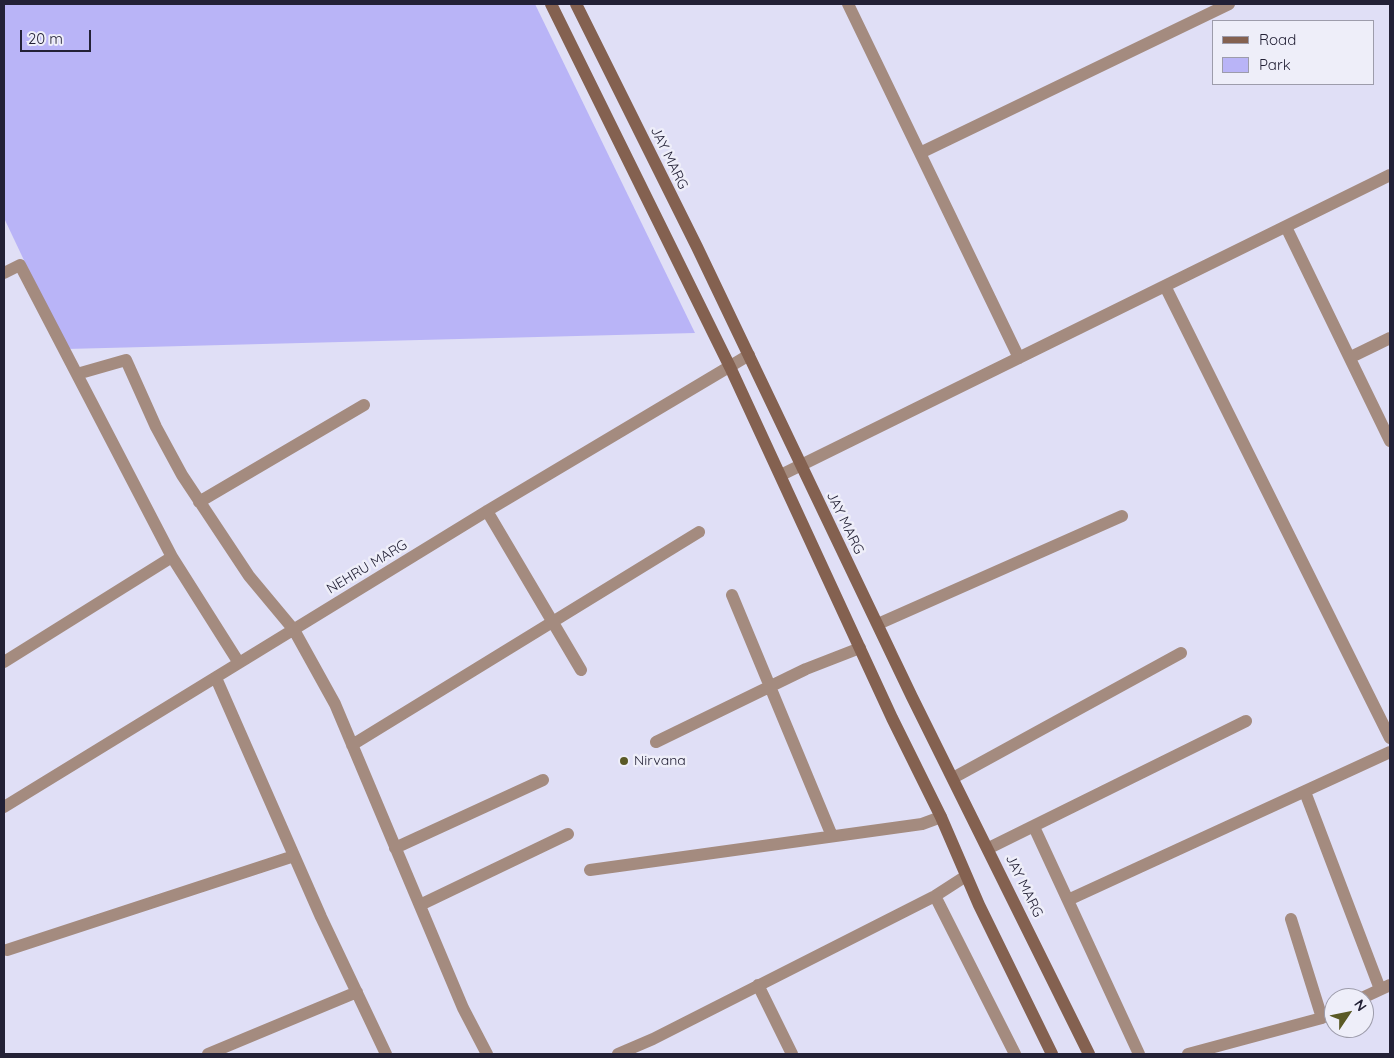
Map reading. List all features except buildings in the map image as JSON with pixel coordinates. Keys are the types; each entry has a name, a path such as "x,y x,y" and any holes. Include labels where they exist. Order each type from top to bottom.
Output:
{"main road":[{"path":"551,4 730,366 892,718 941,817 979,905 1052,1054"},
{"name":"JAY MARG","path":"576,4 1089,1054"}],"street":[{"path":"848,4 1020,358"},
{"path":"920,153 1229,4"},
{"path":"780,475 1390,176"},
{"path":"1286,227 1351,357 1390,441"},
{"path":"4,273 20,265 172,556 239,663"},
{"path":"1165,286 1390,738"},
{"path":"1351,357 1390,338"},
{"name":"NEHRU MARG","path":"4,807 487,511 749,355"},
{"path":"77,374 126,360 156,427 200,502 249,576 294,630 335,704 463,1008 487,1054"},
{"path":"200,502 364,405"},
{"path":"487,511 581,670"},
{"path":"878,624 1122,516"},
{"path":"352,745 699,532"},
{"path":"4,662 172,556"},
{"path":"732,595 832,836"},
{"path":"656,742 806,669 860,648"},
{"path":"953,778 1181,653"},
{"path":"216,678 294,856 386,1054"},
{"path":"989,848 1246,721"},
{"path":"1068,900 1390,752"},
{"path":"396,848 543,780"},
{"path":"1305,792 1385,987"},
{"path":"590,870 922,824 941,817"},
{"path":"1034,827 1139,1054"},
{"path":"420,905 568,834"},
{"path":"7,950 294,856"},
{"path":"625,1053 935,896 966,876"},
{"path":"935,896 1015,1054"},
{"path":"1188,1054 1322,1018 1291,919"},
{"path":"758,985 792,1054"},
{"path":"208,1054 356,992"}],"green space":[{"path":"4,4 535,4 695,333 66,349 4,218"}],"place":[{"name":"Nirvana","path":"624,761"}]}
